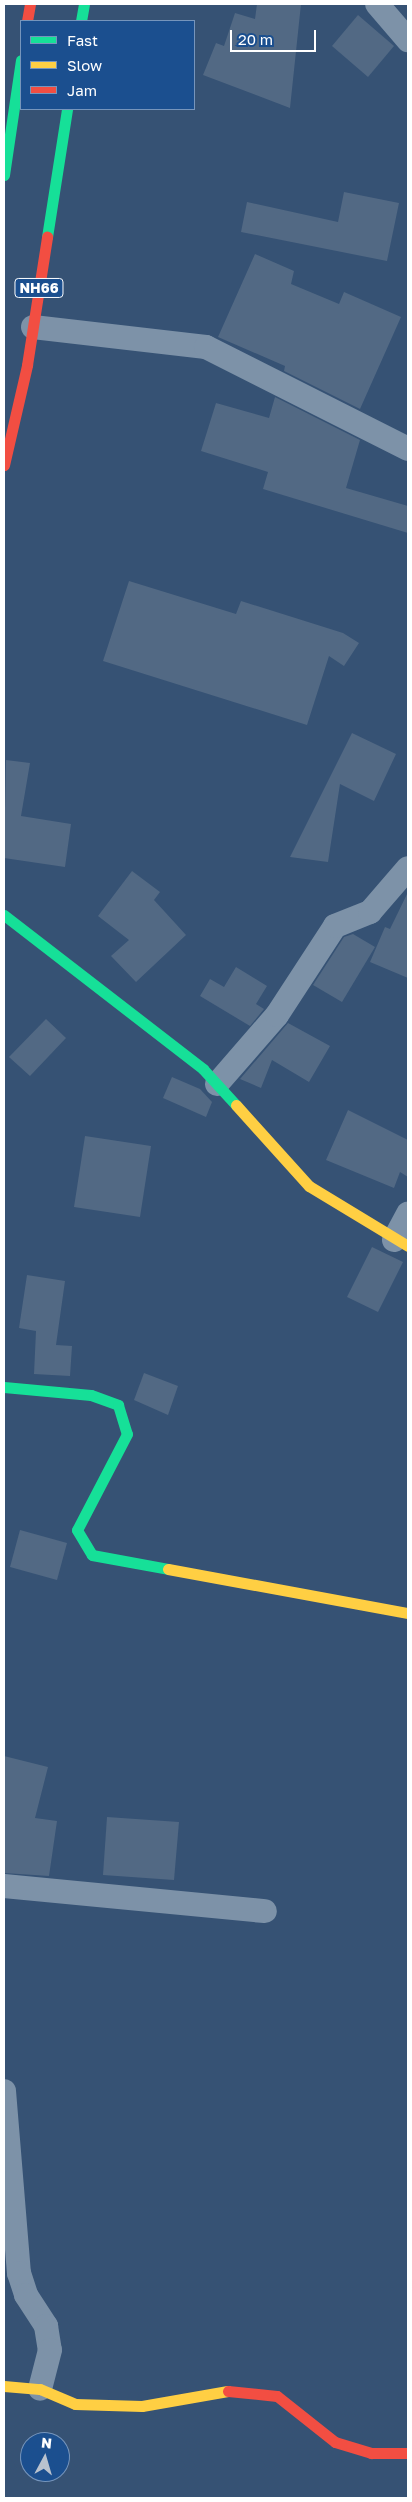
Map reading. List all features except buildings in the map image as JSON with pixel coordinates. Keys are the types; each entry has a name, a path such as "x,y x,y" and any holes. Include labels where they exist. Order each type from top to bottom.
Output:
{"main road":[{"path":"27,20 30,4"},
{"path":"81,20 84,4"},
{"path":"4,175 20,67"},
{"name":"NH66","path":"4,465 33,327 67,110"},
{"path":"4,915 203,1068 309,1186 401,1243"},
{"path":"4,1387 91,1395 118,1406 124,1414 127,1434 123,1446 77,1530 92,1555 408,1613"},
{"path":"4,2386 40,2389 75,2404 142,2406 240,2389 277,2396 335,2442 371,2453 408,2453"}],"street":[{"path":"377,4 408,40"},
{"path":"33,327 206,347 408,449"},
{"path":"217,1084 277,1015 335,926 370,912 408,868"},
{"path":"401,1243 408,1214"},
{"path":"4,1886 265,1911"},
{"path":"4,2091 19,2273 26,2295 46,2326 50,2350 40,2389"}],"traffic: fast":[{"path":"81,20 84,4"},
{"path":"4,175 20,67"},
{"path":"47,237 67,110"},
{"path":"4,915 203,1069 236,1105"},
{"path":"4,1387 91,1395 118,1405 127,1434 77,1530 92,1555 168,1569"}],"traffic: slow":[{"path":"236,1105 309,1186 408,1246"},
{"path":"168,1569 408,1613"},
{"path":"4,2386 40,2389 75,2404 142,2406 228,2391"}],"traffic: jam":[{"path":"27,20 30,4"},
{"path":"4,465 27,365 47,237"},
{"path":"228,2391 277,2396 335,2442 371,2453 408,2453"}]}
